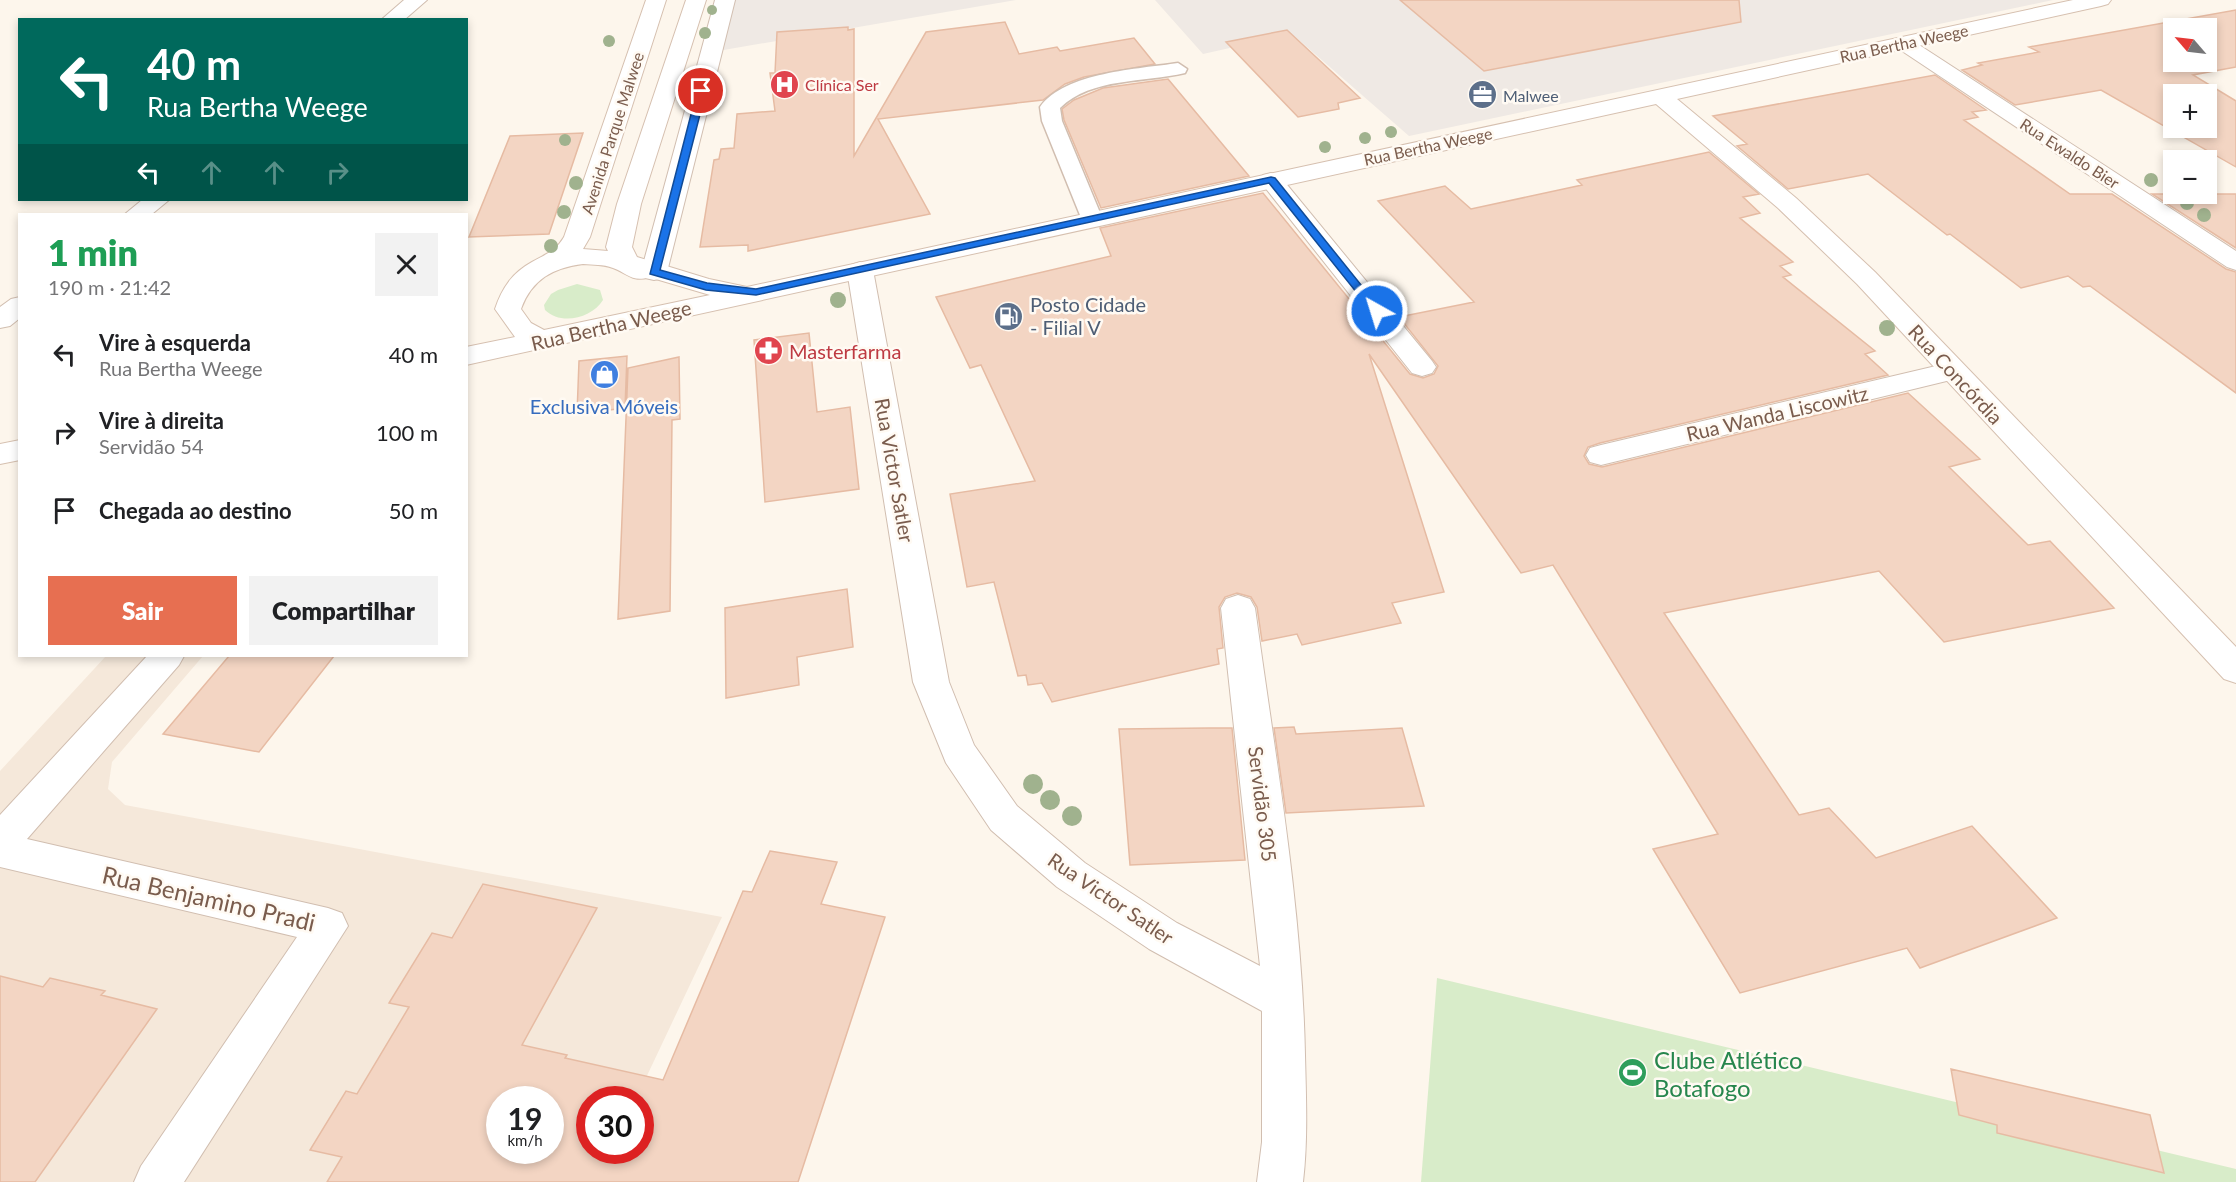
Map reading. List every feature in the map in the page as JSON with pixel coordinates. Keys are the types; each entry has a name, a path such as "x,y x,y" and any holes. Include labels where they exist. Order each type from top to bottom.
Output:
{"main road":[{"path":"394,18 417,0"},
{"name":"Avenida Parque Malwee","path":"557,260 568,252 577,237 656,0"},
{"name":"Avenida Parque Malwee","path":"627,262 619,248 621,229 696,0"},
{"path":"654,272 725,0"},
{"name":"Rua Bertha Weege","path":"468,356 2101,0"},
{"name":"Rua Ewaldo Bier","path":"1904,43 2236,262"},
{"name":"Rua Concórdia","path":"1660,96 1826,238 2236,669"},
{"path":"1271,180 1422,367"},
{"path":"138,213 156,201"},
{"name":"Rua Bertha Weege","path":"557,260 584,255 627,262 706,286 756,292"},
{"path":"468,342 497,323 508,309 509,301 524,282 557,260"},
{"path":"627,262 647,282 648,292 628,322"},
{"name":"Rua Victor Satler","path":"860,270 931,682 959,752 1004,818 1071,875 1163,936 1283,1000"},
{"path":"0,320 18,306"},
{"path":"508,309 514,322 524,333 543,340"},
{"name":"Rua Wanda Liscowitz","path":"1601,455 1953,371"},
{"path":"0,454 18,450"},
{"name":"Servidão 305","path":"1238,608 1279,937 1283,1000"},
{"path":"0,842 166,657"},
{"name":"Rua Benjamino Pradi","path":"0,850 328,926 157,1182"},
{"path":"1280,1182 1285,1142 1283,1000"}],"lane":[{"path":"1092,220 1052,121 1050,107 1057,98 1078,88 1178,69"}],"shaded area":[{"path":"721,0 1016,0 712,52"},
{"name":"Malwee","path":"1155,0 2053,0 1409,136 1292,34 1203,54"},
{"path":"105,657 202,657 112,762 108,789 125,805 722,917 642,1086 576,1086 576,1164 594,1164 598,1182 0,1182 0,771"}],"green space":[{"path":"577,284 600,290 603,300 592,311 576,318 559,318 545,310 544,305 551,294"},
{"name":"Clube Atlético Botafogo","path":"1437,978 2236,1169 2236,1182 1421,1182"}],"building":[{"path":"1400,0 1739,0 1741,22 1484,71"},
{"path":"2236,10 2236,67 2217,71 2217,18 2191,18"},
{"path":"1005,22 1019,54 1057,47 1060,51 1134,38 1155,64 1084,77 1065,84 1043,100 878,119 930,214 748,251 748,245 700,247 714,160 719,159 721,149 734,148 737,114 775,111 770,73 775,73 777,32 848,27 848,30 854,29 854,156 926,32"},
{"path":"2163,23 2163,72 2209,72 2193,75 2208,84 2163,84 2163,125 2101,90 2015,105 1962,70 1982,65 1978,63 2039,52 2029,47"},
{"path":"1287,30 1360,98 1338,103 1339,109 1298,117 1226,42"},
{"path":"1935,75 1986,110 1972,112 1978,117 1964,120 2070,194 2112,194 2226,269 2236,272 2236,393 2090,286 2083,287 2068,276 2021,288 1868,174 1788,189 1737,146 1747,144 1713,116"},
{"path":"1168,79 1249,176 1101,208 1064,120 1062,109 1074,100 1103,88"},
{"path":"2217,90 2236,101 2236,167 2217,156 2217,150 2206,150 2185,138 2217,138"},
{"path":"583,133 549,234 469,237 510,136"},
{"path":"1709,152 1759,194 1743,197 1760,213 1740,218 1793,262 1780,266 1791,275 1783,277 1875,351 1865,354 1888,375 1600,443 1588,447 1584,456 1589,464 1602,467 1908,393 1980,459 1949,467 2028,545 2050,541 2114,608 1944,642 1879,571 1664,613 1799,815 1829,808 1876,858 1972,826 2057,918 1920,968 1907,948 1740,993 1653,849 1718,834 1553,565 1521,573 1369,354 1444,592 1392,603 1401,623 1302,645 1297,634 1262,641 1257,607 1251,597 1237,593 1225,597 1219,607 1223,648 1217,649 1219,664 1052,702 1042,683 1028,685 1026,675 1018,676 994,582 967,587 950,494 1035,481 981,365 970,368 936,297 1111,256 1100,228 1263,193 1410,374 1423,378 1434,374 1438,366 1399,317 1474,302 1378,201 1445,186 1471,209 1582,185 1577,180"},
{"path":"2152,194 2163,194 2163,201"},
{"path":"2217,194 2236,194 2236,248 2168,204 2217,204"},
{"path":"809,333 817,412 850,407 859,489 765,502 754,340"},
{"path":"627,356 625,408 577,414 579,361"},
{"path":"679,357 680,419 672,420 670,611 618,619 628,368"},
{"path":"847,589 853,647 797,657 799,685 726,698 725,608"},
{"path":"228,657 333,657 259,752 163,734"},
{"path":"1294,727 1296,734 1402,728 1424,806 1286,813 1274,728"},
{"path":"1232,728 1245,860 1130,865 1119,729"},
{"path":"770,851 837,862 821,904 885,917 798,1182 327,1182 342,1157 310,1150 346,1091 357,1094 409,1007 389,1003 432,933 452,938 483,884 597,908 522,1045 567,1055 565,1058 663,1080 743,891 752,892"},
{"path":"0,976 43,987 50,978 105,991 101,995 157,1009 35,1182 0,1182"},
{"path":"1951,1069 2150,1115 2164,1173 1997,1133 1997,1125 1959,1115"}],"place":[{"name":"Clínica Ser","path":"784,84"},
{"name":"Malwee","path":"1482,95"},
{"name":"Posto Cidade - Filial V","path":"1009,316"},
{"name":"Masterfarma","path":"768,351"},
{"name":"Exclusiva Móveis","path":"604,375"},
{"name":"Clube Atlético Botafogo","path":"1633,1073"}],"route":[{"path":"701,91 654,272 706,286 756,292 1271,180 1377,311"}]}
